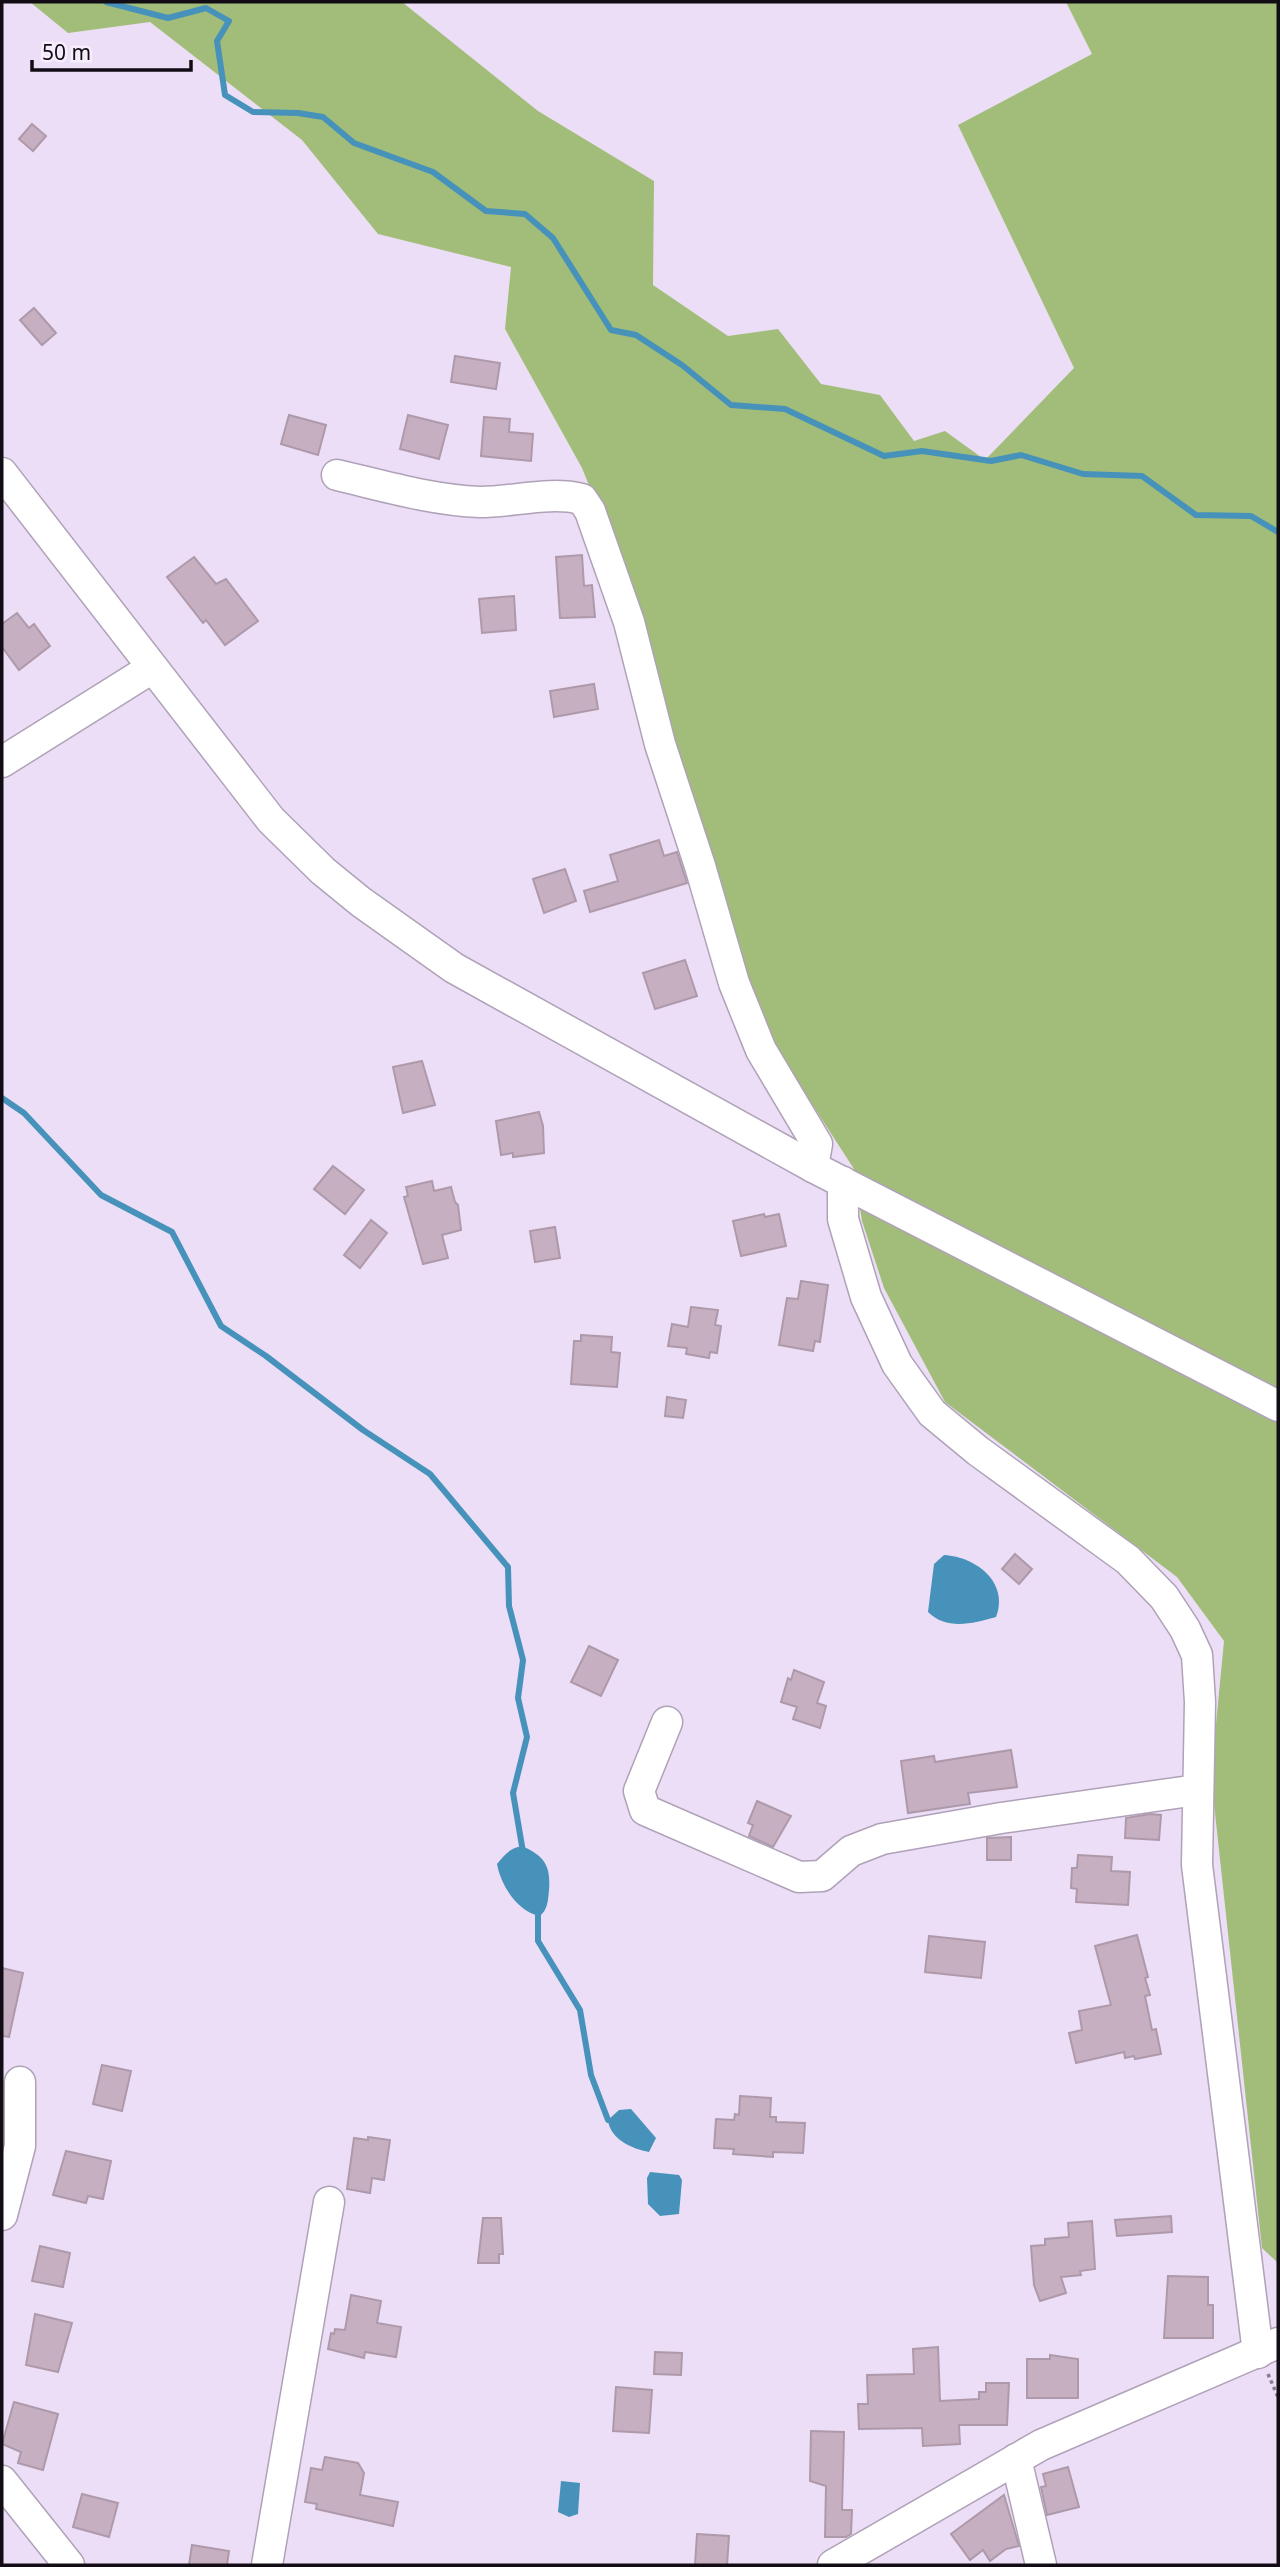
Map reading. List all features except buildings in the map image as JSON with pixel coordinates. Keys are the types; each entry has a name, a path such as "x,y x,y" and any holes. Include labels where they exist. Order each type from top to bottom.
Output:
{"street":[{"path":"2,473 271,820 323,871 361,902 454,968 813,1167 1278,1406"},
{"path":"337,475 417,494 479,502 565,495 582,499 590,510 629,622 660,744 700,866 734,983 761,1050 817,1144 813,1167"},
{"path":"2,762 152,667"},
{"path":"833,2565 1016,2459 1109,2415 1268,2348 1197,1865 1200,1702 1198,1655 1164,1597 1128,1560 978,1451 932,1413 897,1364 866,1297 843,1219 843,1182"},
{"path":"667,1722 639,1791 645,1810 799,1877 822,1876 852,1851 882,1839 1001,1818 1197,1790"},
{"path":"2,2215 20,2146 20,2082"},
{"path":"267,2565 329,2202"},
{"path":"1016,2459 1041,2565"},
{"path":"2,2482 69,2565"}],"green space":[{"path":"30,2 402,2 538,111 654,181 653,285 728,336 778,329 821,384 880,395 914,441 945,431 985,460 1074,368 958,125 1092,54 1066,2 1278,2 1278,2263 1262,2248 1211,1776 1224,1641 1177,1577 945,1402 884,1288 862,1221 854,1169 755,1016 630,587 582,468 505,329 511,267 378,234 302,140 150,22 68,33"}],"water":[{"path":"944,1555 968,1561 987,1574 998,1593 996,1617 960,1624 935,1618 928,1612 934,1564"},
{"path":"522,1846 541,1858 549,1874 548,1901 540,1916 518,1904 499,1872 497,1864 502,1858 511,1850"},
{"path":"631,2109 656,2138 649,2152 623,2142 610,2127 608,2120 619,2110"},
{"path":"650,2172 679,2175 682,2180 679,2214 660,2216 648,2204 647,2178"},
{"path":"561,2481 580,2483 578,2514 569,2517 558,2512"}],"waterway":[{"path":"106,2 168,18 206,8 229,21 217,41 225,95 253,112 298,113 323,117 354,143 433,172 486,211 525,214 553,238 611,330 636,335 682,365 731,405 785,409 884,456 922,451 991,461 1021,455 1083,474 1142,476 1196,515 1251,516 1278,532"},
{"path":"2,1098 24,1113 101,1195 172,1232 221,1326 266,1356 363,1430 430,1474 508,1567 509,1606 523,1660 518,1698 527,1737 513,1793 523,1852"},
{"path":"538,1910 538,1941 580,2010 591,2075 608,2120"}]}
